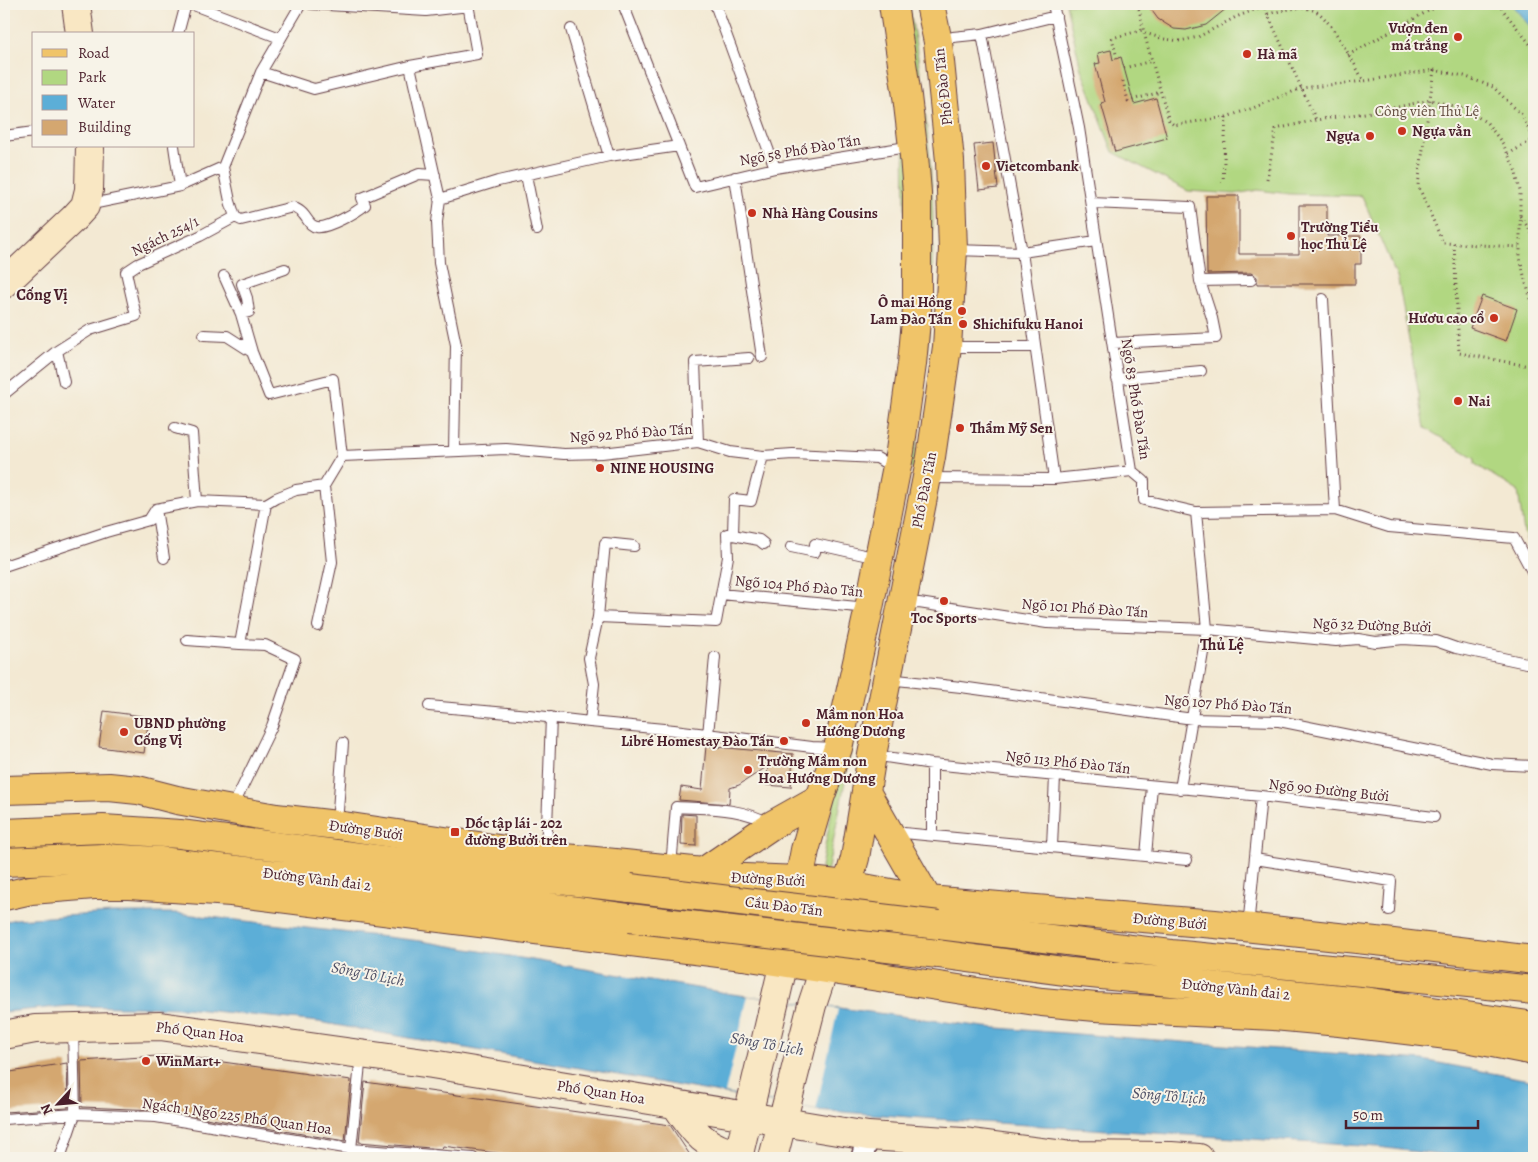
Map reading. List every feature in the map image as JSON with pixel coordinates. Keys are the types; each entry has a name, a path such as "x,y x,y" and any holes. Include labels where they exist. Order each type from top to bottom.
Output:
{"main road":[{"path":"76,4 80,32"},
{"path":"676,1104 698,1136 722,1151 739,1157 776,1000 805,850 820,798 838,748 870,608 910,382 917,310 917,193 902,58 893,4"},
{"name":"Phố Đào Tấn","path":"824,969 855,858 872,755 926,478 947,347 953,250 950,161 938,42 930,4"},
{"path":"4,284 85,206 89,190 90,148"},
{"path":"895,468 926,478"},
{"name":"Đường Bưởi","path":"4,790 108,787 138,790 276,818 337,825 546,856 711,875 848,885 928,900 1248,928 1534,960"},
{"path":"866,792 928,900"},
{"path":"713,952 736,921 737,898 711,875 772,825 820,798"},
{"name":"Đường Vành đai 2","path":"4,833 102,829 180,834 630,888"},
{"name":"Đường Vành đai 2","path":"4,862 104,858 160,861 519,903 630,918"},
{"path":"4,896 31,890 129,885 231,892 713,952 1042,1002 1274,1016 1366,1025 1456,1036 1534,1051"},
{"name":"Cầu Đào Tấn","path":"630,888 939,925"},
{"name":"Cầu Đào Tấn","path":"630,918 938,954"},
{"name":"Đường Vành đai 2","path":"939,925 1171,954 1390,974 1534,990"},
{"name":"Đường Vành đai 2","path":"938,954 1071,972 1371,1002 1534,1026"},
{"path":"773,1158 812,1005 824,969"},
{"name":"Phố Quan Hoa","path":"4,1035 35,1029 160,1026 362,1053 676,1104 750,1107 784,1114 865,1147 963,1146 1064,1157 1171,1156 1198,1158"}],"lane":[{"path":"179,32 186,4"},
{"path":"191,4 280,38"},
{"path":"301,4 261,72 223,167 235,217 241,220 293,207 304,214 308,222 317,228 327,226 358,210 364,205 362,198 419,174 435,175"},
{"path":"261,72 314,89 410,66 477,54 468,5 426,7 310,4"},
{"path":"440,199 498,181 610,156 679,146 623,4"},
{"path":"715,4 775,168"},
{"name":"Ngõ 83 Phố Đào Tấn","path":"926,478 1054,479 1132,471 1080,128 1053,4"},
{"path":"938,42 953,37 982,34 1056,16"},
{"path":"572,29 610,156"},
{"path":"982,34 1022,252 1054,479"},
{"path":"410,66 440,199 437,222 439,263 456,346 454,451"},
{"path":"4,136 32,132"},
{"name":"Ngõ 58 Phố Đào Tấn","path":"679,146 694,187 775,168 913,146"},
{"path":"174,148 180,186"},
{"path":"85,206 180,186 223,167"},
{"path":"526,175 536,230"},
{"path":"735,177 762,357"},
{"path":"1091,203 1190,207 1200,281 1212,318 1216,338 1112,343"},
{"name":"Ngách 254/1","path":"4,394 57,350 90,330 136,316 126,272 138,264 200,236 235,217"},
{"path":"953,250 1022,252 1096,242"},
{"path":"241,314 249,312 242,284 285,269"},
{"path":"224,276 241,314 252,352 269,395 333,379 342,456 324,486 332,562 318,626"},
{"path":"1200,281 1250,280"},
{"path":"1322,299 1335,510"},
{"path":"204,335 227,336 252,352"},
{"path":"947,347 1035,347"},
{"path":"57,350 64,382"},
{"path":"698,442 695,362 749,358"},
{"path":"1118,379 1201,372"},
{"path":"176,428 192,433 197,500"},
{"name":"Ngõ 92 Phố Đào Tấn","path":"342,456 506,449 564,454 602,453 698,442 730,452 763,456 792,454 877,458 895,468"},
{"path":"733,535 734,499 751,500 763,456"},
{"path":"1132,471 1144,481 1144,500 1196,512 1335,510 1390,527 1514,538 1534,575"},
{"path":"4,566 106,532 149,520 156,510 197,500 266,504 296,490 324,486"},
{"path":"240,644 266,504"},
{"path":"156,510 164,558"},
{"path":"1180,789 1207,629 1196,512"},
{"path":"721,594 728,557 727,534 759,540 764,544"},
{"path":"590,722 594,684 589,658 598,617 605,543 634,546"},
{"path":"791,547 815,552 815,544 878,558"},
{"name":"Ngõ 104 Phố Đào Tấn","path":"598,617 716,622 721,594 870,608"},
{"name":"Ngõ 101 Phố Đào Tấn","path":"902,604 919,604 1047,623 1207,629"},
{"name":"Ngõ 32 Đường Bưởi","path":"1207,629 1336,641 1358,639 1376,642 1403,639 1436,641 1456,648 1526,663 1534,660"},
{"path":"187,640 265,645 294,658 272,726 230,810"},
{"path":"708,734 715,657"},
{"name":"Ngõ 107 Phố Đào Tấn","path":"888,679 961,687 1193,719 1279,721 1492,764 1534,766"},
{"path":"429,706 674,730 812,747 838,748"},
{"path":"546,856 551,718"},
{"path":"337,825 344,743"},
{"name":"Ngõ 113 Phố Đào Tấn","path":"872,755 932,764 1261,796"},
{"path":"932,764 932,836"},
{"path":"1052,847 1055,776"},
{"path":"1146,856 1152,786"},
{"name":"Ngõ 90 Đường Bưởi","path":"1248,928 1261,796 1434,817"},
{"path":"668,869 672,855 676,807 738,811 759,817 772,825"},
{"path":"887,831 1187,860"},
{"path":"1255,859 1391,881 1389,910"},
{"path":"60,1158 75,1114 73,1028"},
{"path":"351,1149 362,1053"},
{"name":"Ngách 1 Ngõ 225 Phố Quan Hoa","path":"4,1119 75,1114 156,1117 395,1155 473,1158"}],"path":[{"path":"1138,4 1169,121 1174,124 1226,117 1302,88 1434,70 1464,76 1493,87 1522,115 1534,141 1508,154"},
{"path":"1310,4 1312,10"},
{"path":"1348,55 1441,4"},
{"path":"1498,4 1534,49"},
{"path":"1117,58 1112,38 1144,31 1164,39 1180,41 1198,36 1264,5 1316,120"},
{"path":"1268,14 1305,8 1315,10 1328,22 1364,81"},
{"path":"1124,68 1152,61"},
{"path":"1434,70 1418,185 1443,243 1520,247"},
{"path":"1123,81 1128,101 1161,92"},
{"path":"1266,179 1276,129 1430,100 1466,109 1487,124 1503,144 1515,169 1520,191 1520,258 1534,309"},
{"path":"1223,183 1226,117"},
{"path":"1519,215 1534,236"},
{"path":"1454,244 1458,353 1534,367"}],"green space":[{"path":"902,4 909,4 919,64 930,155 933,216 931,302 914,469 903,464 908,415"},
{"name":"Công viên Thủ Lệ","path":"1066,4 1534,4 1534,560 1524,533 1518,491 1475,464 1475,458 1425,428 1398,280 1362,196 1290,194 1258,190 1235,194 1188,191 1113,152 1081,69"},
{"path":"889,514 897,517 828,868 826,871 822,871 821,867"}],"water":[{"path":"1511,4 1534,4 1534,31"},
{"name":"Sông Tô Lịch","path":"113,913 175,913 421,941 732,994 984,1027 1423,1060 1534,1081 1534,1158 1463,1158 1378,1147 816,1110 319,1022 184,1008 69,1006 4,1012 4,922 15,919"}],"pier":[{"path":"748,996 838,1009 816,1110 725,1093"}],"building":[{"path":"1147,4 1232,4 1206,25 1186,30 1174,29 1158,19"},
{"path":"1111,50 1113,60 1121,57 1134,104 1156,98 1167,138 1115,152 1101,103 1105,102 1095,64 1100,63 1098,53"},
{"name":"Vietcombank","path":"993,143 998,188 979,190 974,145"},
{"path":"1206,196 1239,196 1239,254 1299,254 1299,205 1327,205 1327,236 1361,236 1361,264 1355,264 1355,284 1257,284 1257,277 1251,273 1207,274"},
{"path":"1482,296 1517,309 1506,341 1470,328"},
{"name":"UBND phường Cống Vị","path":"104,711 149,717 144,753 99,747"},
{"name":"Trường Mầm non Hoa Hướng Dương","path":"706,746 793,754 791,787 766,785 768,766 739,785 730,788 729,804 679,800 681,787 702,790"},
{"path":"682,814 696,815 696,846 681,845"},
{"path":"173,1055 351,1080 345,1141 157,1110 82,1107 81,1061"},
{"path":"67,1063 68,1108 4,1112 4,1073"},
{"path":"365,1082 670,1125 692,1158 533,1158 443,1146 442,1149 359,1142"}],"place":[{"name":"Vượn đen má trắng","path":"1458,37"},
{"name":"Hà mã","path":"1247,54"},
{"name":"Ngựa vằn","path":"1402,131"},
{"name":"Ngựa","path":"1370,136"},
{"name":"Vietcombank","path":"986,166"},
{"name":"Nhà Hàng Cousins","path":"752,213"},
{"name":"Trường Tiểu học Thủ Lệ","path":"1291,236"},
{"name":"Ô mai Hồng Lam Đào Tấn","path":"962,311"},
{"name":"Hươu cao cổ","path":"1494,318"},
{"name":"Shichifuku Hanoi","path":"963,324"},
{"name":"Nai","path":"1458,401"},
{"name":"Thẩm Mỹ Sen","path":"960,428"},
{"name":"NINE HOUSING","path":"600,468"},
{"name":"Toc Sports","path":"944,601"},
{"name":"Mầm non Hoa Hướng Dương","path":"806,723"},
{"name":"UBND phường Cống Vị","path":"124,732"},
{"name":"Libré Homestay Đào Tấn","path":"784,741"},
{"name":"Trường Mầm non Hoa Hướng Dương","path":"748,770"},
{"name":"Dốc tập lái - 202 đường Bưởi trên","path":"455,832"},
{"name":"WinMart+","path":"146,1061"}],"district":[{"name":"Cống Vị","path":"42,295"},
{"name":"Thủ Lệ","path":"1222,645"}]}
